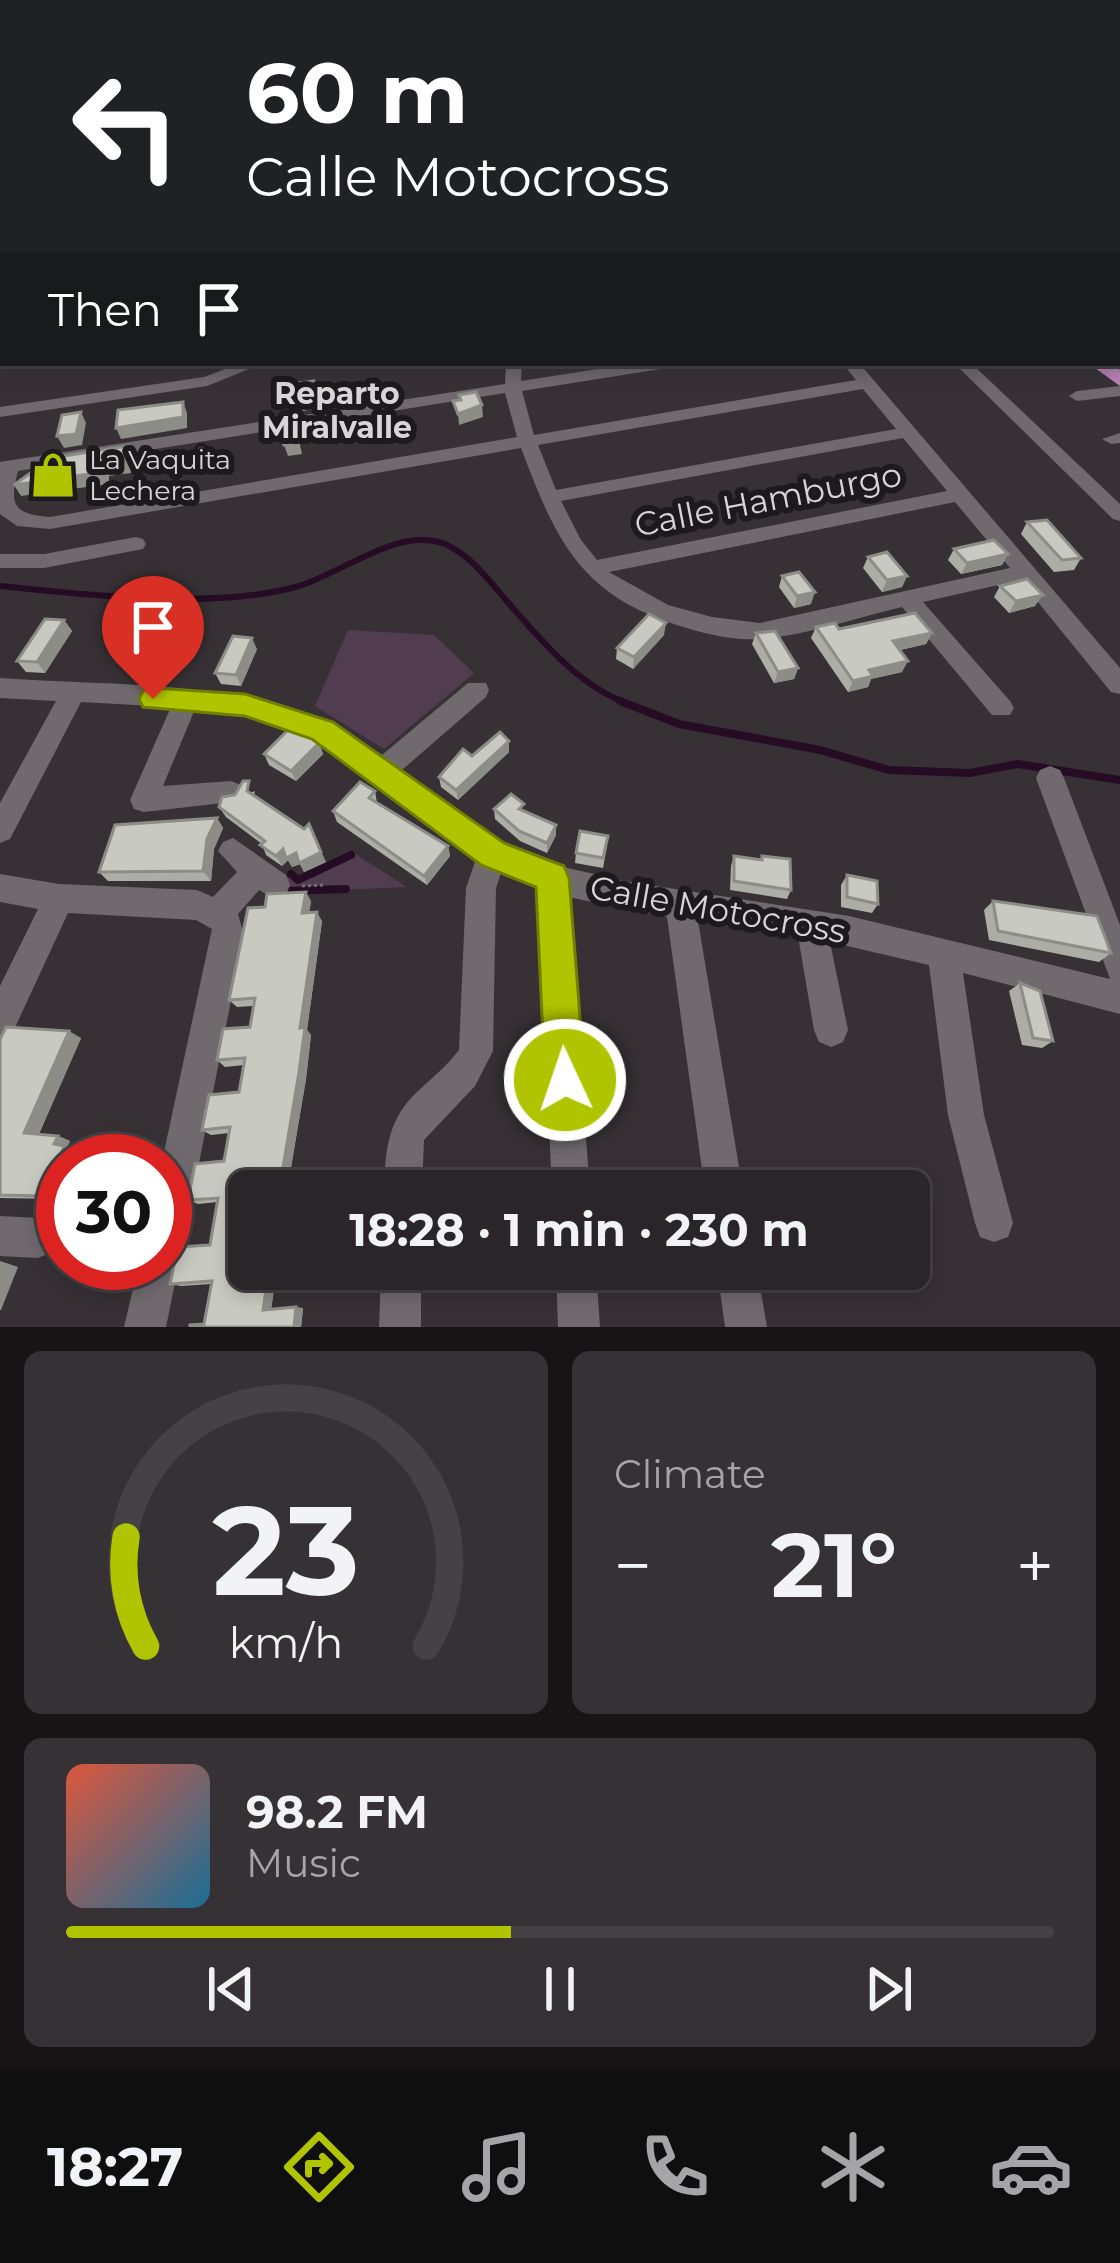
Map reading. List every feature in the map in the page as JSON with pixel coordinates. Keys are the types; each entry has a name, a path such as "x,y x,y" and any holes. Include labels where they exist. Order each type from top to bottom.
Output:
{"street":[{"path":"0,412 224,378 250,366"},
{"path":"514,366 512,387 527,439 578,552 592,568 646,605 696,624 760,631 1024,572"},
{"path":"648,366 5,468 3,510 24,520 60,522 867,383"},
{"path":"853,366 1120,686"},
{"path":"965,366 1111,496 1120,515"},
{"path":"1078,396 1120,391"},
{"path":"550,497 908,432"},
{"name":"Calle Hamburgo","path":"592,568 958,495"},
{"path":"0,561 44,561 136,544"},
{"path":"907,598 1001,708"},
{"name":"Calle Motocross","path":"0,688 245,705 303,722 349,746 492,854 552,878 811,923 1120,998"},
{"path":"380,773 477,690"},
{"path":"0,830 55,735 67,728 80,695"},
{"path":"186,700 144,800 231,793"},
{"path":"1050,778 1120,967"},
{"path":"404,1170 405,1142 415,1119 470,1067 476,1051 482,888 492,854"},
{"path":"218,914 265,873"},
{"path":"552,878 570,1170"},
{"path":"0,888 59,898 197,905 226,922 228,935 186,1134"},
{"path":"0,1022 59,898"},
{"path":"680,903 721,1170"},
{"path":"811,923 831,1030"},
{"path":"944,954 965,1114 994,1223"},
{"path":"146,1327 154,1290"},
{"path":"400,1327 401,1290"},
{"path":"576,1290 579,1327"},
{"path":"740,1290 746,1327"}],"path":[{"path":"265,873 324,885"}],"shaded area":[{"path":"348,630 434,635 474,673 384,749 315,706"},
{"path":"354,853 407,887 275,893 292,873 299,878"}],"building":[{"path":"314,381 316,397 300,400 299,383"},
{"path":"476,392 482,405 458,414 453,401"},
{"path":"183,402 183,417 116,428 118,410"},
{"path":"81,412 76,434 57,436 62,415"},
{"path":"295,421 298,443 284,445 281,423"},
{"path":"128,446 125,462 103,465 103,472 14,485 51,458"},
{"path":"1047,520 1081,558 1062,560 1027,522"},
{"path":"994,540 1008,554 967,563 954,549"},
{"path":"887,552 907,576 887,580 868,557"},
{"path":"799,572 815,592 797,596 782,576"},
{"path":"1027,579 1043,595 1016,601 1000,586"},
{"path":"915,613 932,633 893,641 908,661 869,670 873,676 853,681 816,627 835,623 839,629"},
{"path":"649,614 666,623 634,657 617,648"},
{"path":"45,619 64,620 37,662 17,661"},
{"path":"775,631 798,668 778,672 756,633"},
{"path":"233,636 252,638 236,675 215,673"},
{"path":"291,727 319,743 291,771 264,754"},
{"path":"500,732 509,741 456,790 439,777 463,749 472,756"},
{"path":"243,781 249,781 247,791 304,829 309,824 321,852 299,863 296,853 286,858 283,849 276,856 260,845 265,841 219,807 222,797 235,795"},
{"path":"360,782 375,791 369,798 448,846 424,876 333,811"},
{"path":"511,794 524,804 519,809 556,825 547,843 519,831 494,809"},
{"path":"217,818 207,839 203,871 99,872 115,825"},
{"path":"580,831 608,836 603,858 576,853"},
{"path":"734,856 790,859 791,890 734,881"},
{"path":"847,875 877,881 878,904 847,897"},
{"path":"306,892 302,913 317,912 283,1170 228,1170 228,1290 266,1290 263,1310 296,1307 294,1327 190,1327 204,1324 212,1281 192,1282 192,1246 210,1245 218,1198 192,1200 192,1179 195,1164 224,1161 230,1127 202,1130 209,1095 239,1092 245,1058 217,1060 223,1029 250,1027 255,998 229,1000 248,908 265,907 267,894"},
{"path":"993,901 1097,916 1111,953 998,931"},
{"path":"1020,983 1040,991 1053,1041 1033,1038"},
{"path":"6,1027 69,1031 24,1133 36,1134 36,1196 0,1195 0,1039"}],"waterway":[{"path":"0,586 151,598 229,597 299,586 390,546 427,540 463,554 560,659 592,685 628,704"},
{"path":"620,701 679,724 820,750 889,770 970,773 1018,764 1120,780"},
{"path":"291,874 298,880 351,855"},
{"path":"284,891 346,889"}],"place":[{"name":"La Vaquita Lechera","path":"53,475"}],"district":[{"name":"Reparto Miralvalle","path":"337,410"}],"route":[{"path":"153,699 245,705 322,730 492,854 552,878 565,1080"}]}
